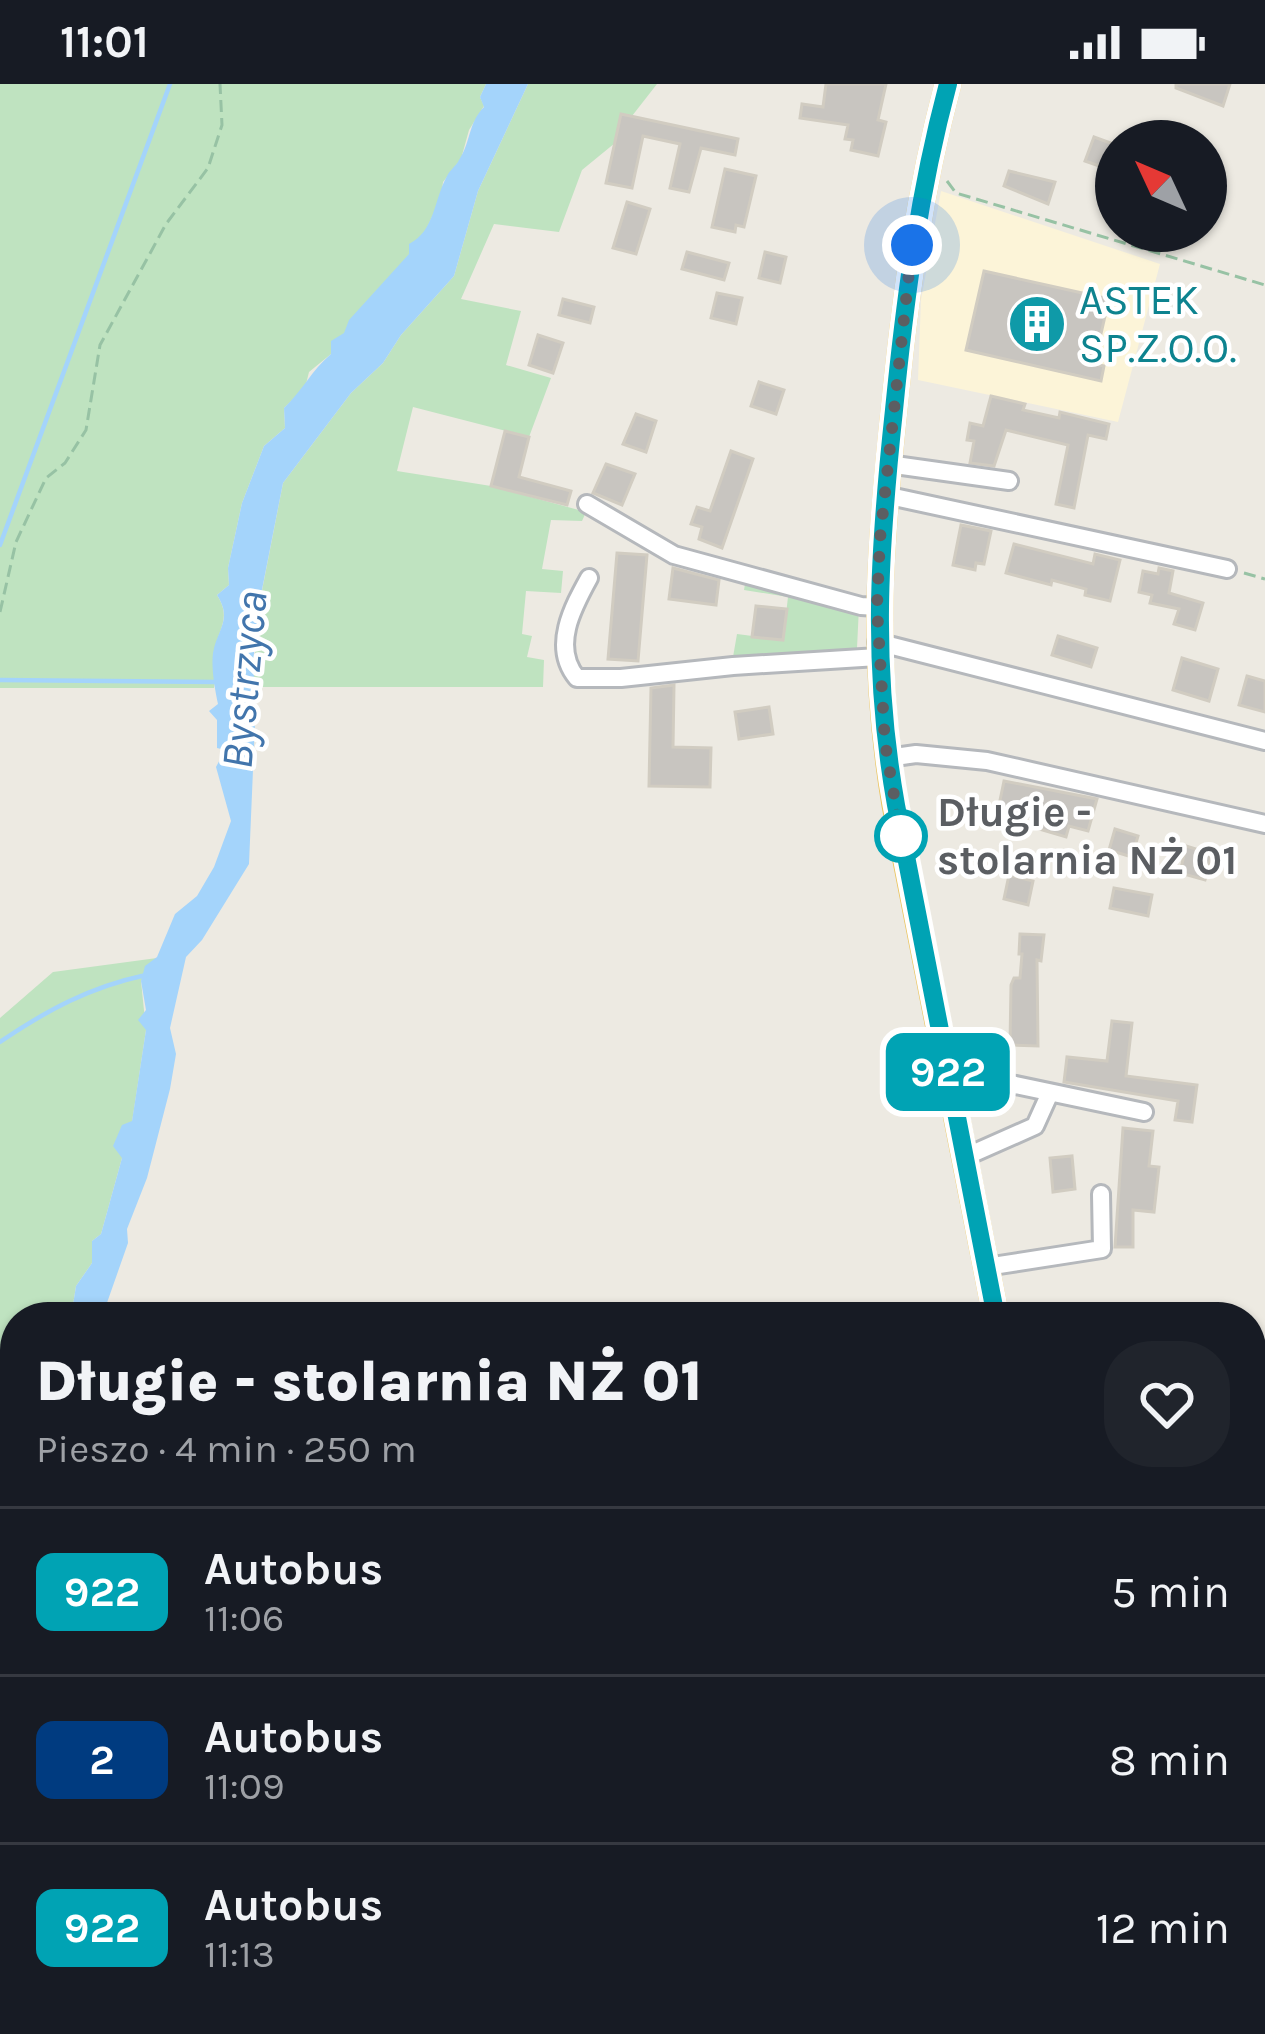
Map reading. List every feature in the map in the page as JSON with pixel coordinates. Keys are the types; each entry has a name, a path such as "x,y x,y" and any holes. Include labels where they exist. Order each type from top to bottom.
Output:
{"main road":[{"path":"948,84 912,245 885,495 878,649 888,758 993,1302"}],"street":[{"path":"888,464 1009,481"},
{"path":"885,495 1227,568"},
{"path":"587,504 674,555 877,607"},
{"path":"589,578 571,612 565,643 566,658 577,678 621,678 878,649 1265,741"},
{"path":"888,758 916,754 987,761 1265,824"},
{"path":"949,1077 973,1076 1144,1112"},
{"path":"965,1157 1035,1126 1049,1094"},
{"path":"986,1267 1102,1249 1102,1194"}],"path":[{"path":"0,612 16,542 46,478 65,463 86,430 100,345 166,224 208,168 222,125 220,84"},
{"path":"946,180 956,193 1265,285"},
{"path":"1227,568 1265,579"}],"shaded area":[{"path":"941,191 1095,242 1095,252 1124,252 1160,264 1118,422 918,380 921,300"}],"green space":[{"path":"0,84 486,84 480,97 484,106 469,130 461,159 443,182 441,198 422,238 331,354 309,372 305,388 284,408 285,428 264,446 242,503 228,568 229,585 217,595 224,619 214,655 214,688 0,688"},
{"path":"528,84 657,84 632,116 621,114 615,143 582,170 559,232 494,224 461,299 521,311 506,365 551,378 529,437 413,407 397,471 491,486 586,512 582,521 551,520 542,569 563,571 561,593 526,591 522,634 532,636 527,657 544,660 543,687 253,687 258,611 283,483 351,393 383,363 401,335 454,276 478,191"},
{"path":"746,578 859,607 857,648 733,657 737,634 783,640 788,597 744,590"},
{"path":"157,958 141,981 146,1030 132,1122 122,1126 122,1158 101,1234 92,1241 92,1263 76,1286 73,1302 0,1302 0,1018 53,972"}],"water":[{"name":"Bystrzyca","path":"486,84 528,84 478,191 454,276 401,335 383,363 351,393 283,483 258,610 253,664 256,699 249,864 202,940 186,957 170,1028 176,1054 170,1089 107,1302 73,1302 76,1286 92,1263 92,1241 101,1234 122,1158 113,1146 122,1125 132,1121 146,1030 138,1020 146,1010 141,981 145,966 157,957 175,914 197,896 231,821 216,767 225,750 217,748 217,720 209,711 218,704 213,659 224,618 217,595 229,585 228,568 242,503 264,446 285,428 284,408 331,354 331,341 344,333 349,320 409,254 409,244 429,223 448,174 484,107 480,97"}],"building":[{"path":"826,84 886,84 878,120 886,122 878,156 851,150 853,140 845,139 848,125 800,118 802,104 823,107"},
{"path":"1176,84 1230,84 1223,106 1176,88"},
{"path":"621,114 738,139 735,155 701,148 689,192 670,188 680,144 643,136 632,188 606,183"},
{"path":"1094,137 1095,137 1095,164 1085,161"},
{"path":"725,169 756,176 744,227 736,225 735,232 712,227"},
{"path":"1009,171 1055,182 1048,204 1004,186"},
{"path":"627,202 650,209 636,254 613,248"},
{"path":"687,252 729,263 724,280 682,269"},
{"path":"765,252 786,257 780,283 759,278"},
{"name":"ASTEK SP.Z.O.O.","path":"984,271 1109,299 1094,364 1104,366 1101,381 966,350"},
{"path":"717,293 742,298 736,324 711,318"},
{"path":"563,299 594,307 590,323 559,315"},
{"path":"538,335 563,343 553,373 529,365"},
{"path":"759,382 784,390 776,414 751,406"},
{"path":"991,396 1025,404 1023,410 1059,418 1060,412 1109,424 1106,439 1088,435 1074,508 1056,504 1068,445 1006,430 994,466 970,463 974,441 967,440 970,423 983,426"},
{"path":"636,414 656,421 646,452 623,444"},
{"path":"505,431 529,437 519,477 571,491 567,505 491,486"},
{"path":"731,451 753,459 722,548 699,539 702,527 691,524 697,507 710,511"},
{"path":"606,464 635,474 622,505 593,493"},
{"path":"961,525 991,531 984,564 976,563 975,570 953,565"},
{"path":"1014,544 1093,564 1095,554 1120,560 1110,601 1085,595 1086,589 1006,573"},
{"path":"617,553 647,555 638,661 608,659"},
{"path":"673,568 719,580 716,605 669,599"},
{"path":"1159,568 1173,571 1169,593 1203,603 1195,630 1174,624 1179,609 1150,603 1152,595 1139,592 1143,571 1158,574"},
{"path":"756,606 787,609 783,640 752,637"},
{"path":"1058,636 1097,648 1091,667 1052,655"},
{"path":"1182,658 1218,669 1209,701 1173,690"},
{"path":"1247,676 1265,681 1265,712 1239,705"},
{"path":"674,685 673,747 711,748 710,787 649,786 651,688"},
{"path":"769,707 773,734 739,739 735,712"},
{"path":"1004,781 1097,799 1088,831 1069,826 1066,837 1039,829 1042,819 998,810"},
{"path":"1115,829 1138,836 1132,857 1109,850"},
{"path":"1186,846 1212,854 1205,880 1180,873"},
{"path":"1009,875 1033,881 1028,905 1004,899"},
{"path":"1114,888 1152,895 1148,916 1110,908"},
{"path":"1020,934 1044,935 1041,961 1037,960 1038,1046 1010,1045 1011,985 1014,978 1020,978"},
{"path":"1112,1021 1132,1023 1126,1076 1197,1085 1192,1122 1175,1120 1178,1101 1064,1082 1067,1057 1107,1061"},
{"path":"1123,1128 1153,1131 1149,1166 1159,1167 1154,1212 1133,1210 1133,1247 1115,1247"},
{"path":"1072,1156 1075,1189 1053,1192 1050,1158"}],"waterway":[{"path":"0,545 170,84"},
{"name":"Bystrzyca","path":"0,680 216,682"},
{"path":"0,1042 70,1001 146,975"}],"bus line":[{"name":"922","path":"948,84 909,261 880,539 879,675 896,805 993,1302"}],"place":[{"name":"ASTEK SP.Z.O.O.","path":"1037,324"},
{"name":"Długie - stolarnia NŻ 01","path":"901,836"}],"route":[{"path":"901,836 885,743 877,607 912,245"}]}
